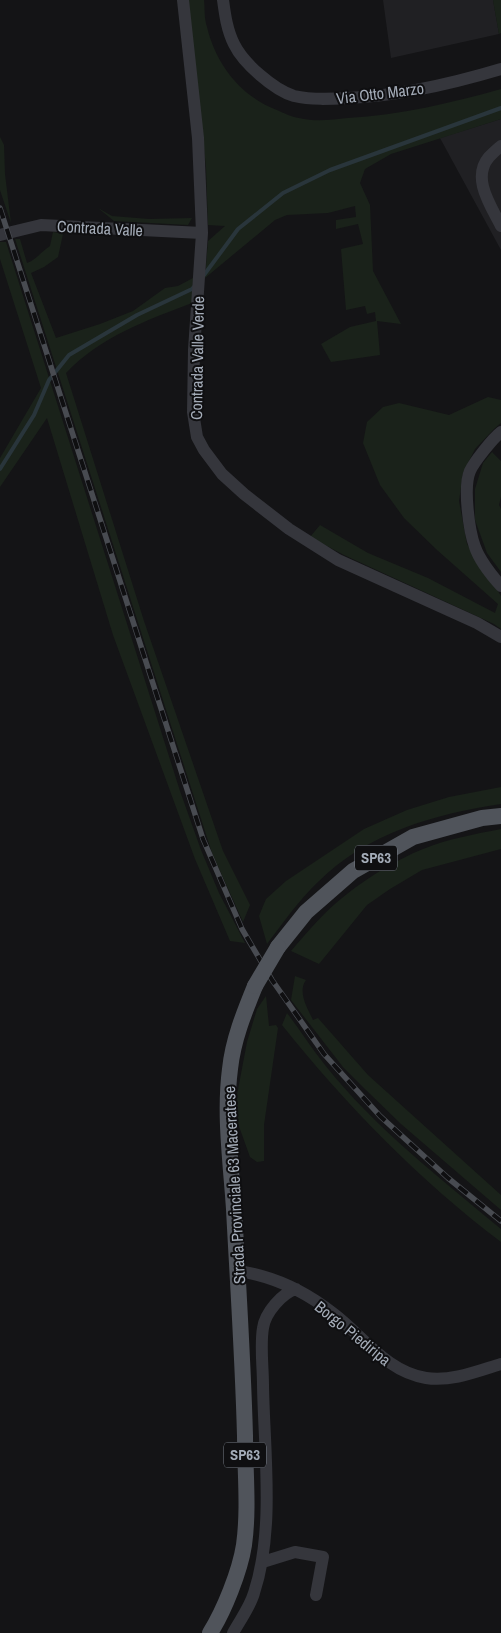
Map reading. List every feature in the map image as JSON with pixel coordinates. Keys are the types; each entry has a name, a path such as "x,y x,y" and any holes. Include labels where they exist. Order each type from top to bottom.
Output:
{"main road":[{"name":"Strada Provinciale 63 Maceratese","path":"210,1633 217,1621 238,1569 244,1546 246,1491 238,1271 228,1112 230,1070 243,1017 255,986 278,947 306,912 353,871 413,837 482,818 501,816"}],"street":[{"name":"Contrada Valle Verde","path":"183,0 198,138 202,233 194,350 193,412 198,437 204,450 222,474 289,528 338,560 477,623 501,637"},
{"name":"Via Otto Marzo","path":"223,0 226,22 234,46 251,66 272,85 293,96 324,100 380,96 454,82 501,69"},
{"path":"501,146 488,158 481,176 484,195 501,226"},
{"name":"Contrada Valle","path":"0,235 41,225 202,233"},
{"path":"499,438 469,472 466,504 475,548 501,586"},
{"name":"Borgo Piediripa","path":"238,1271 276,1279 296,1289 334,1314 387,1361 410,1375 428,1379 450,1378 474,1373 501,1364"},
{"path":"233,1633 254,1594 262,1561 265,1527 266,1451 263,1326 272,1307 287,1292 296,1289"},
{"path":"262,1561 295,1552 323,1557 316,1595"}],"shaded area":[{"path":"188,0 204,0 205,20 211,41 223,66 232,77 241,87 264,104 293,117 323,120 387,114 444,104 501,89 501,119 391,154 365,169 360,183 370,205 373,271 401,324 377,321 380,355 331,362 321,344 350,327 376,321 375,312 367,314 365,306 346,310 341,249 363,244 358,224 336,229 336,220 356,217 355,206 328,213 287,215 275,220 205,278 208,241 225,226 208,225 206,167"},
{"path":"383,0 493,0 499,34 391,58"},
{"path":"493,0 501,0 501,33 499,34"},
{"path":"501,119 501,250 440,138"},
{"path":"0,137 4,145 5,174 11,223 0,190"},
{"path":"98,208 112,216 149,219 192,218 188,225 114,221"},
{"path":"53,232 63,234 58,257 31,273 56,338 133,311 165,288 178,286 193,278 192,303 125,331 94,349 66,373 144,621 223,851 250,905 243,922 212,853 15,239 20,239 27,263 50,246"},
{"path":"0,242 6,242 180,791 219,893 245,943 230,941 195,859 113,635 47,418 0,487 0,458 41,388 0,259"},
{"path":"488,397 501,400 501,423 475,449 463,473 459,501 467,544 501,596 501,629 310,537 320,525 368,553 428,578 495,613 498,604 404,518 380,485 363,443 367,422 383,407 399,403 449,415"},
{"path":"492,452 501,461 501,497 499,505 501,509 501,572 487,553 475,520 475,489 483,463"},
{"path":"501,787 501,804 451,814 403,828 380,838 337,865 311,889 267,944 259,916 266,899 286,881 364,829 407,810 449,797"},
{"path":"501,829 501,849 422,870 367,905 319,964 291,951 339,900 384,869 432,845"},
{"path":"295,976 306,980 303,995 313,1020 318,1018 368,1075 501,1195 501,1210 401,1124 343,1067 291,1000"},
{"path":"266,996 269,1026 276,1025 278,1028 264,1125 264,1161 257,1162 250,1157 236,1118 236,1100 247,1042 257,1009"},
{"path":"287,1013 320,1059 344,1088 409,1152 501,1229 501,1242 441,1193 358,1112 306,1055 282,1025"}],"waterway":[{"path":"204,275 238,229 283,193 330,170 501,108"},
{"path":"0,469 34,415 49,380 69,355 137,315 195,286"}],"railway":[{"path":"0,208 203,839 242,929 272,980 324,1054 380,1116 448,1178 501,1221"}]}
